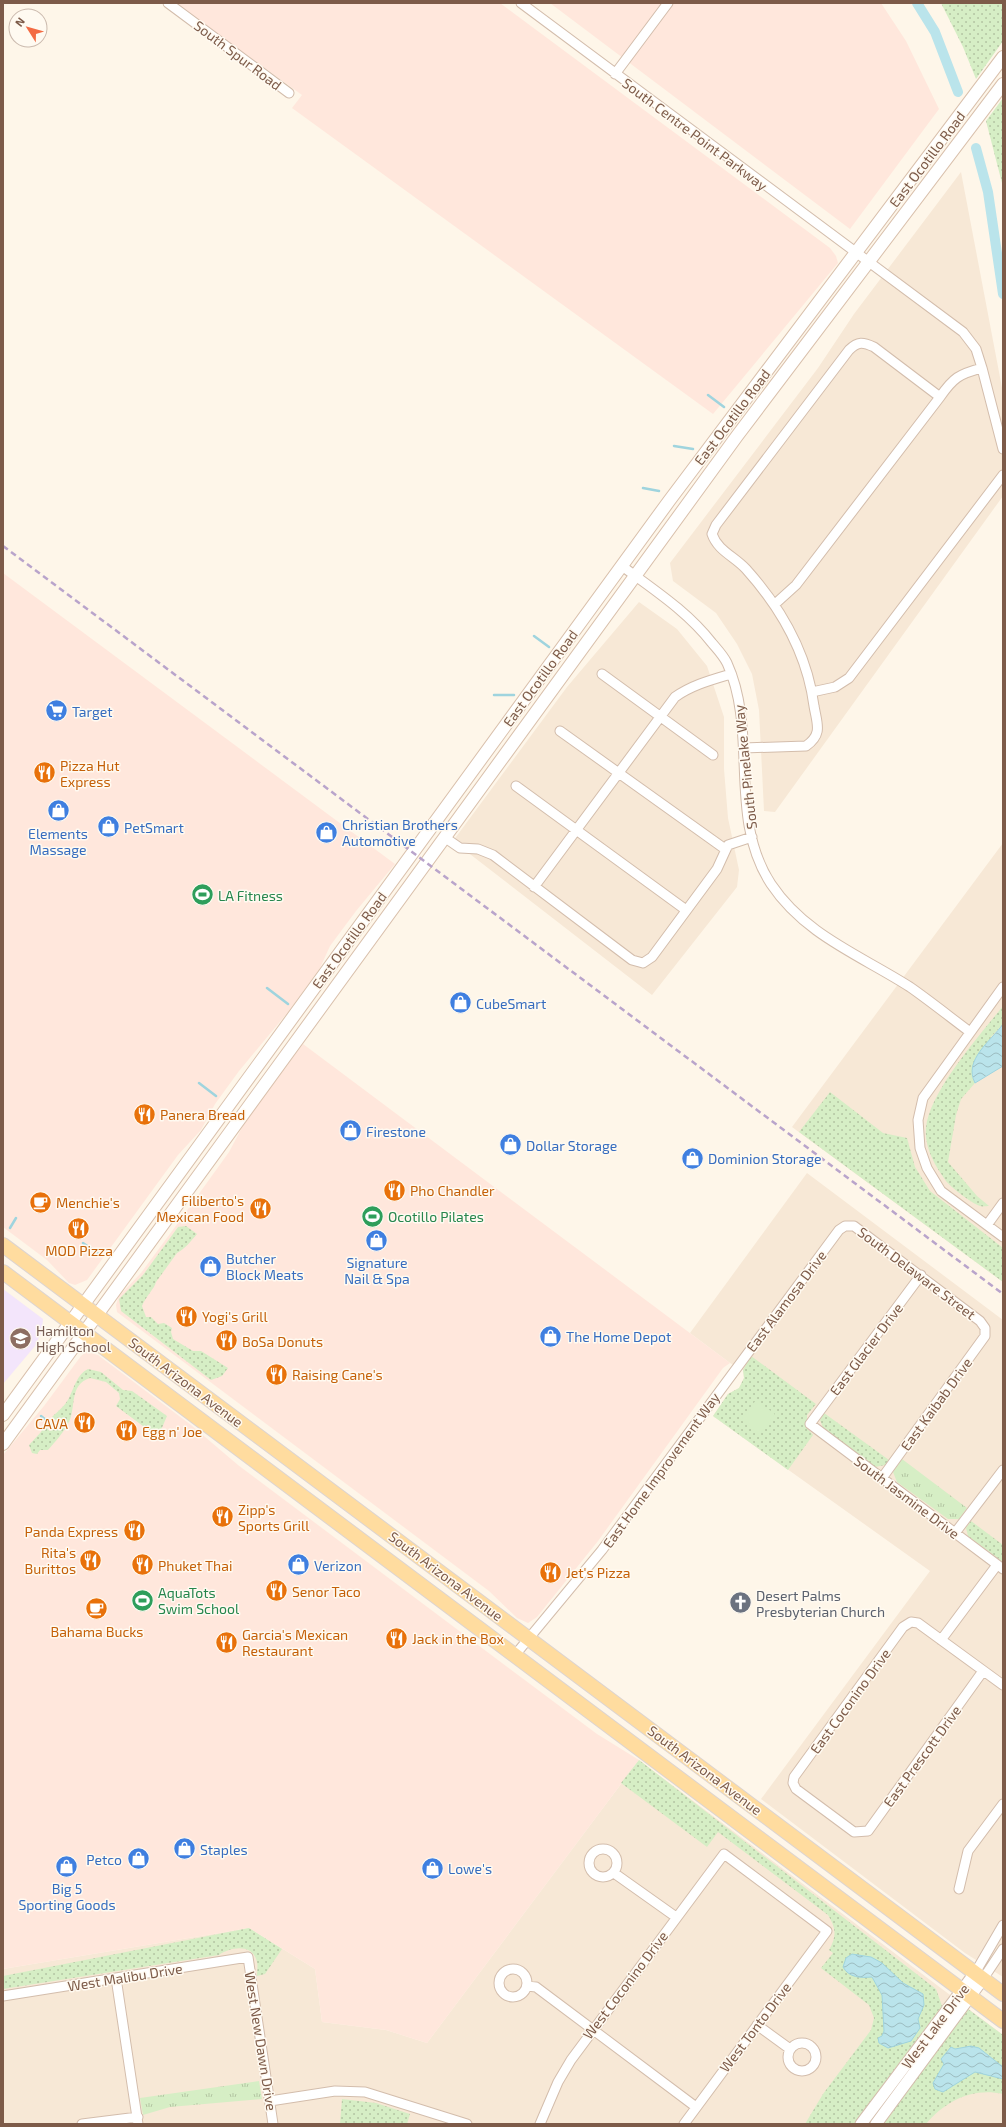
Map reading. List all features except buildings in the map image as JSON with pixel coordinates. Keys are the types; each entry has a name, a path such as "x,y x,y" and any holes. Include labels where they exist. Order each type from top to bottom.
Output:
{"main road":[{"name":"East Ocotillo Road","path":"3,1415 215,1122 622,566 954,124 1003,56"},
{"name":"East Ocotillo Road","path":"3,1444 737,436 961,142 1003,84"},
{"path":"215,1122 229,1132"},
{"name":"South Arizona Avenue","path":"3,1245 530,1638 1003,1994"},
{"name":"South Arizona Avenue","path":"3,1272 1003,2021"}],"street":[{"name":"South Spur Road","path":"168,3 289,93"},
{"name":"South Centre Point Parkway","path":"521,3 963,332 976,349 1003,449"},
{"path":"615,74 668,3"},
{"path":"744,748 806,746 817,736 817,729 812,692 801,654 790,629 775,604 744,567 719,546 712,534 716,525 849,350 856,344 863,342 874,347 940,397"},
{"path":"775,604 796,586 952,380 963,373 982,368"},
{"path":"812,692 835,687 849,678 1003,475"},
{"name":"South Pinelake Way","path":"622,566 694,621 726,662 740,705 744,748 743,773 748,820 755,853 770,883 786,904 809,926 831,942 909,987 970,1032"},
{"path":"602,674 713,755"},
{"path":"534,887 659,716 675,697 686,689 731,674"},
{"path":"560,731 725,849"},
{"path":"516,786 686,910"},
{"path":"444,837 460,848 487,852 632,960 639,963 649,961 717,869 725,849 730,843 752,838"},
{"path":"1003,987 923,1098 918,1120 920,1148 927,1168 940,1190 1003,1237"},
{"path":"987,1225 1003,1203"},
{"name":"South Delaware Street","path":"846,1226 854,1226 921,1275 980,1321 985,1328"},
{"name":"East Alamosa Drive","path":"729,1378 839,1230 846,1226"},
{"name":"East Glacier Drive","path":"810,1424 921,1275"},
{"name":"East Kaibab Drive","path":"882,1478 985,1336 985,1328"},
{"name":"East Home Improvement Way","path":"515,1655 602,1550 729,1378"},
{"name":"South Jasmine Drive","path":"810,1424 1000,1567"},
{"path":"955,1533 1003,1470"},
{"path":"1000,1567 941,1640 1003,1685"},
{"name":"East Coconino Drive","path":"857,1832 796,1789 793,1783 794,1777 903,1627 911,1622 918,1623 941,1640"},
{"name":"East Prescott Drive","path":"857,1832 868,1831 983,1671"},
{"path":"959,1889 968,1851 1003,1804"},
{"name":"West Coconino Drive","path":"540,2124 558,2082 592,2030 724,1854 827,1931"},
{"path":"614,1873 676,1917"},
{"name":"West Lake Drive","path":"979,1976 1003,1925"},
{"name":"West Tonto Drive","path":"684,2124 827,1931"},
{"name":"West Lake Drive","path":"861,2124 979,1976 1003,1950"},
{"name":"West Malibu Drive","path":"3,1996 248,1957"},
{"name":"West New Dawn Drive","path":"248,1957 273,2124"},
{"path":"82,2124 138,2120 116,1978"},
{"path":"527,1986 536,1987 696,2107"},
{"name":"West Lake Drive","path":"876,2124 966,1993"},
{"path":"757,2026 790,2049"},
{"path":"270,2101 335,2091 355,2091 384,2097 467,2124"}],"shaded area":[{"path":"175,3 500,3 830,248 836,256 838,263 713,414 292,108 302,95"},
{"path":"550,3 881,3 906,41 939,109 850,229"},
{"path":"961,172 1003,393 1003,496 775,812 764,811 759,710 752,674 737,644 716,613 673,581 670,563 818,368 854,314"},
{"path":"3,573 395,864 356,911 330,946 320,968 288,1012 239,1071 215,1104 201,1130 178,1155 87,1280 75,1285 69,1283 47,1260 3,1227"},
{"path":"639,602 677,629 707,666 724,717 724,769 728,818 739,870 737,887 652,995 453,841 567,687"},
{"path":"1003,843 1003,1282 792,1127"},
{"path":"303,1044 730,1363 723,1368 598,1541 537,1617 528,1623 517,1618 489,1591 117,1312 116,1305 119,1296 141,1273 178,1223 229,1152 246,1120"},
{"path":"807,1173 1003,1320 1003,1977 965,1953 761,1799 930,1571 713,1416 728,1394 739,1388 744,1378 743,1370 730,1363 690,1333"},
{"name":"Hamilton High School","path":"3,1289 43,1319 42,1331 35,1346 3,1384"},
{"path":"86,1352 98,1355 191,1425 238,1465 518,1675 597,1734 639,1760 427,2043 386,2030 322,2022 315,1969 249,1928 3,1969 3,1455 44,1406 81,1356"},
{"path":"639,1760 1003,2035 1003,2124 3,2124 3,1969 249,1928 315,1969 322,2022 386,2030 427,2043"}],"green space":[{"path":"941,3 1003,3 1003,41 976,79 963,47"},
{"path":"1003,98 1003,187 986,121"},
{"path":"1003,1006 1003,1024 991,1037 972,1076 975,1083 961,1099 956,1115 948,1162 977,1196 989,1206 982,1206 967,1199 946,1181 931,1156 927,1142 926,1128 929,1114 946,1081 969,1048"},
{"path":"830,1092 883,1133 907,1138 915,1167 930,1191 1003,1248 1003,1282 799,1132"},
{"path":"186,1226 197,1234 177,1253 156,1282 142,1306 146,1317 151,1317 158,1324 164,1323 172,1328 171,1332 173,1339 193,1351 201,1351 228,1368 222,1376 211,1380 121,1311 119,1299 143,1275 178,1227"},
{"path":"751,1356 816,1404 807,1415 807,1428 813,1435 788,1470 713,1416 728,1394 739,1388 744,1378 743,1370"},
{"path":"88,1369 101,1372 123,1390 132,1391 167,1416 161,1430 151,1432 116,1406 120,1399 119,1393 106,1382 90,1378 83,1381 76,1391 71,1418 61,1434 48,1450 40,1450 37,1454 32,1453 29,1445 41,1432 44,1426 50,1431 58,1422 52,1417 66,1404 78,1378"},
{"path":"756,1400 775,1414 760,1434 741,1420"},
{"path":"824,1413 889,1460 885,1465 875,1467 824,1430 820,1420"},
{"path":"902,1459 967,1508 959,1519 948,1519 897,1482 893,1472"},
{"path":"971,1521 1003,1545 1003,1562 968,1536 966,1528"},
{"path":"639,1760 936,1989 942,2006 854,2124 805,2124 823,2094 871,2030 874,2018 869,2005 821,1968 833,1953 829,1950 834,1936 834,1928 828,1915 718,1832 707,1847 621,1783"},
{"path":"249,1928 282,1949 265,1974 257,1976 257,1962 255,1956 246,1949 241,1948 229,1950 219,1955 3,1989 3,1976"},
{"path":"968,2009 1003,2035 1003,2094 981,2092 970,2094 942,2109 926,2124 884,2124 939,2046"},
{"path":"259,2081 262,2099 170,2107 143,2115 140,2098"},
{"path":"342,2099 376,2103 410,2114 407,2124 340,2124"}],"water":[{"path":"1003,1024 1003,1066 975,1083 972,1075 975,1059"},
{"path":"852,1954 871,1957 882,1963 903,1983 923,1994 924,2005 918,2019 920,2028 911,2041 888,2048 879,2043 878,2038 882,2036 884,2031 882,1995 872,1977 852,1975 843,1967 846,1958"},
{"path":"971,2046 979,2048 1003,2067 1003,2079 975,2072 943,2092 935,2089 933,2083 944,2064 941,2059 951,2047 955,2049"}],"waterway":[{"path":"917,3 935,32 958,92"},
{"path":"976,148 988,192 1003,294"},
{"path":"708,395 724,407"},
{"path":"674,446 693,449"},
{"path":"643,488 659,491"},
{"path":"534,636 549,647"},
{"path":"494,695 514,695"},
{"path":"267,988 288,1004"},
{"path":"199,1083 216,1096"},
{"path":"10,1228 16,1218"},
{"path":"83,1243 100,1255"},
{"path":"41,1416 57,1429"}],"railway":[{"path":"3,546 1003,1294"}],"place":[{"name":"Target","path":"56,711"},
{"name":"Pizza Hut Express","path":"44,773"},
{"name":"Elements Massage","path":"58,811"},
{"name":"PetSmart","path":"109,827"},
{"name":"Christian Brothers Automotive","path":"327,832"},
{"name":"LA Fitness","path":"203,895"},
{"name":"CubeSmart","path":"461,1003"},
{"name":"Panera Bread","path":"144,1114"},
{"name":"Firestone","path":"351,1131"},
{"name":"Dollar Storage","path":"511,1145"},
{"name":"Dominion Storage","path":"693,1158"},
{"name":"Pho Chandler","path":"394,1190"},
{"name":"Menchie's","path":"40,1202"},
{"name":"Filiberto's Mexican Food","path":"260,1208"},
{"name":"Ocotillo Pilates","path":"372,1216"},
{"name":"MOD Pizza","path":"79,1228"},
{"name":"Signature Nail & Spa","path":"377,1240"},
{"name":"Butcher Block Meats","path":"210,1266"},
{"name":"Yogi's Grill","path":"187,1316"},
{"name":"The Home Depot","path":"550,1336"},
{"name":"Hamilton High School","path":"21,1338"},
{"name":"BoSa Donuts","path":"227,1341"},
{"name":"Raising Cane's","path":"277,1374"},
{"name":"CAVA","path":"84,1423"},
{"name":"Egg n' Joe","path":"127,1431"},
{"name":"Zipp's Sports Grill","path":"222,1517"},
{"name":"Panda Express","path":"134,1531"},
{"name":"Rita's Burittos","path":"91,1560"},
{"name":"Phuket Thai","path":"142,1565"},
{"name":"Verizon","path":"298,1565"},
{"name":"Jet's Pizza","path":"550,1572"},
{"name":"Senor Taco","path":"277,1591"},
{"name":"AquaTots Swim School","path":"143,1600"},
{"name":"Desert Palms Presbyterian Church","path":"741,1603"},
{"name":"Bahama Bucks","path":"97,1609"},
{"name":"Jack in the Box","path":"396,1638"},
{"name":"Garcia's Mexican Restaurant","path":"226,1642"},
{"name":"Staples","path":"184,1849"},
{"name":"Petco","path":"138,1859"},
{"name":"Big 5 Sporting Goods","path":"67,1866"},
{"name":"Lowe's","path":"433,1868"}]}
